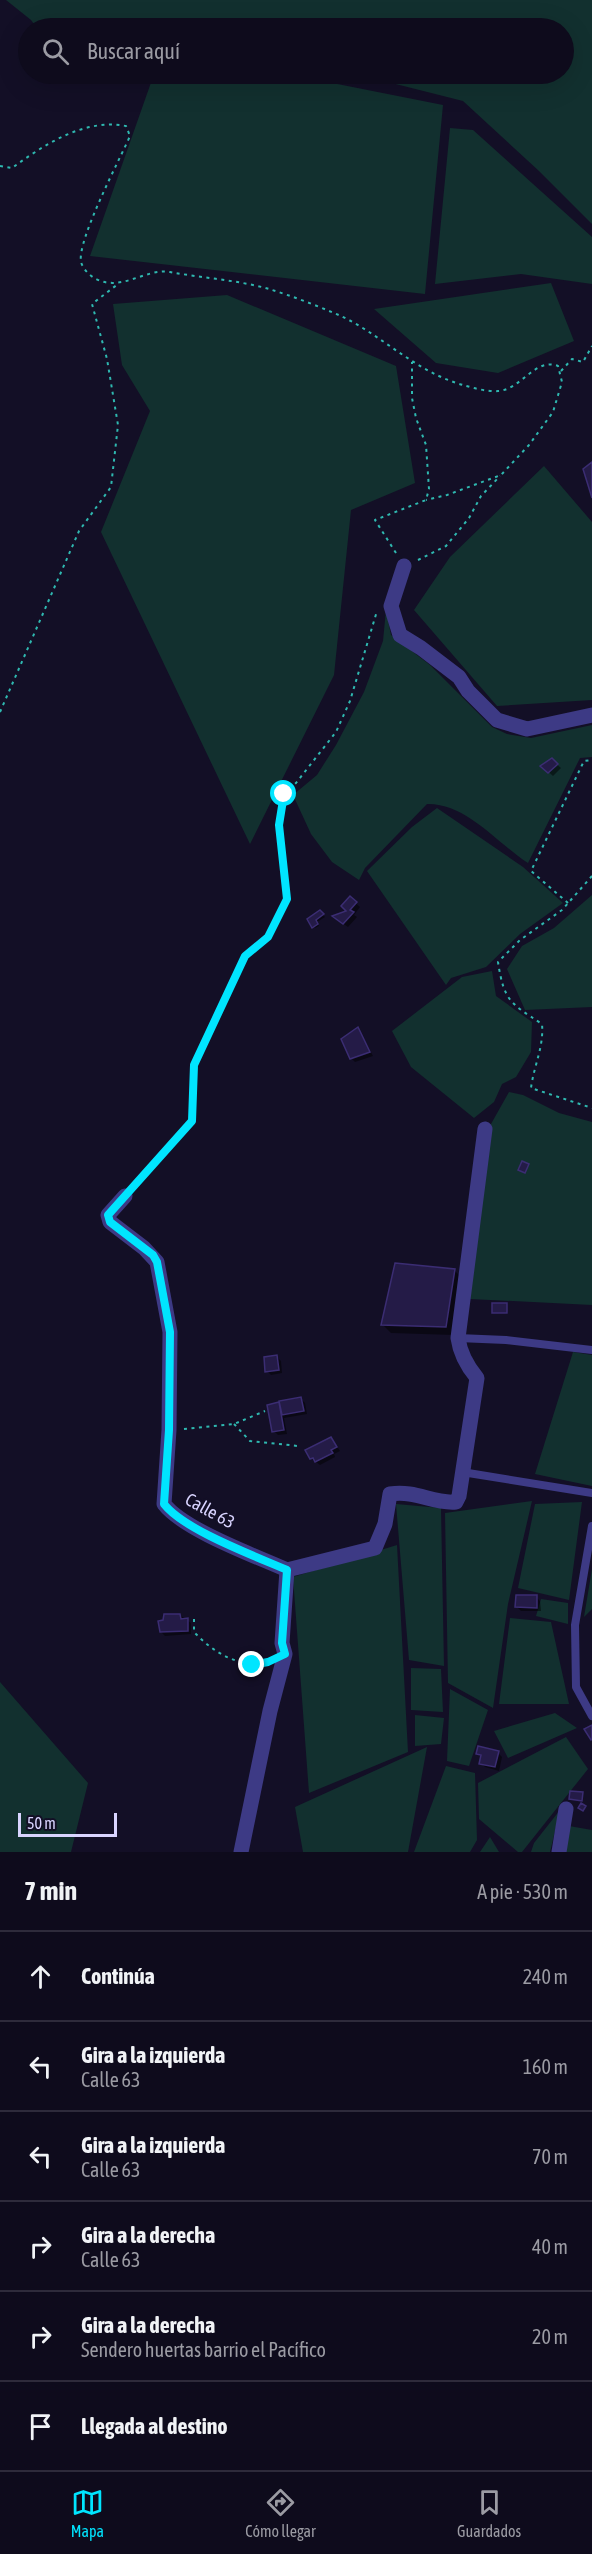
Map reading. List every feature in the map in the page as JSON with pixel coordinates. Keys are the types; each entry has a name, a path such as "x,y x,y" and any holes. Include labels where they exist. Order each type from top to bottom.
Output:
{"street":[{"path":"404,566 391,606 399,635 421,648 459,677 468,691 497,720 527,729 592,715"},
{"path":"241,1852 270,1711 285,1654 282,1643 287,1570 375,1548 385,1524 390,1494 412,1493 445,1503 456,1502 477,1377 468,1368 458,1338 484,1129"},
{"name":"Calle 63","path":"125,1196 108,1215 110,1222 153,1255 157,1262 170,1332 169,1430 164,1504 170,1512 214,1538 287,1570"},
{"path":"559,1852 566,1809"}],"lane":[{"path":"458,1338 506,1340 592,1350"},
{"path":"462,1472 592,1493"},
{"path":"592,1526 575,1636 576,1687 592,1716"}],"path":[{"path":"0,166 12,168 40,148 83,128 113,124 129,129 130,136 90,225 81,263 90,276 103,282 119,284 166,272 268,289 342,317 412,362 465,386 500,391 522,381 543,364 551,363 558,366 562,382 553,412 529,445 501,475 481,496 469,519 446,546 404,566 375,520 501,475"},
{"path":"0,712 79,531 111,487 118,425 107,359 92,304 119,284"},
{"path":"561,371 572,359 583,362 592,346"},
{"path":"412,362 412,398 416,418 426,445 429,489 426,500"},
{"path":"125,1196 192,1121 194,1065 245,956 268,937 287,899 279,825 284,794 296,783 336,732 350,701 380,603"},
{"path":"568,903 531,871 584,761 592,760"},
{"path":"592,876 562,910 520,940 498,962 502,989 508,998 524,1014 542,1024 544,1041 534,1070 531,1088 592,1108"},
{"path":"169,1430 234,1424 264,1411"},
{"path":"234,1424 250,1441 298,1446"},
{"path":"194,1619 194,1632 210,1648 245,1664 268,1662 285,1654"}],"green space":[{"path":"6,0 592,0 592,224 463,101 396,84 574,84 574,18 28,18"},
{"path":"150,84 337,84 443,105 425,294 90,256"},
{"path":"450,128 473,130 592,237 592,284 521,274 435,284"},
{"path":"551,283 574,341 498,373 436,363 374,309"},
{"path":"227,295 396,366 415,483 351,510 334,675 250,844 101,532 150,411 122,365 113,304"},
{"path":"544,466 592,522 592,700 497,706 414,610 450,557"},
{"path":"386,610 391,635 430,665 492,727 507,734 531,738 592,725 592,757 580,758 528,863 468,817 441,805 427,804 365,868 359,880 332,862 311,834 293,795 317,775 364,692 383,641"},
{"path":"437,808 523,867 563,903 520,934 486,967 451,978 446,985 367,871 412,827"},
{"path":"592,895 592,1007 525,1010 507,969 522,946 554,928"},
{"path":"492,971 496,996 532,1022 531,1052 516,1077 502,1084 494,1102 474,1118 411,1067 392,1031 462,977"},
{"path":"509,1092 523,1095 559,1113 592,1122 592,1305 470,1299 491,1124"},
{"path":"573,1352 592,1355 592,1486 535,1474"},
{"path":"532,1501 508,1604 493,1708 448,1683 445,1513"},
{"path":"582,1502 569,1600 518,1588 535,1504"},
{"path":"396,1504 441,1508 444,1666 409,1660"},
{"path":"397,1545 408,1752 309,1793 293,1577"},
{"path":"592,1569 592,1609 584,1617"},
{"path":"541,1599 568,1603 568,1624 536,1616"},
{"path":"510,1618 551,1622 569,1704 499,1704"},
{"path":"411,1668 441,1669 443,1712 411,1710"},
{"path":"0,1682 88,1783 71,1852 0,1852"},
{"path":"450,1689 488,1710 469,1766 447,1761"},
{"path":"555,1713 577,1728 508,1758 494,1731"},
{"path":"415,1715 444,1718 441,1744 415,1746"},
{"path":"566,1737 588,1769 522,1852 518,1852 479,1819 478,1783"},
{"path":"427,1747 408,1852 303,1852 295,1807"},
{"path":"446,1766 475,1773 477,1840 470,1852 414,1852"},
{"path":"560,1810 550,1852 531,1852 534,1843"},
{"path":"569,1826 592,1830 592,1852 562,1852"},
{"path":"490,1837 499,1852 480,1852"}],"building":[{"path":"592,462 592,498 583,469"},
{"path":"552,758 558,764 548,773 540,766"},
{"path":"350,896 357,902 350,910 354,912 343,924 332,916 346,911 341,906"},
{"path":"320,910 324,914 316,920 318,924 312,928 307,919"},
{"path":"358,1027 370,1052 350,1059 341,1039"},
{"path":"522,1161 529,1164 525,1173 518,1170"},
{"path":"395,1263 455,1269 446,1327 381,1325"},
{"path":"492,1303 507,1303 507,1313 492,1313"},
{"path":"277,1355 279,1370 265,1372 264,1357"},
{"path":"301,1397 304,1411 282,1415 279,1401"},
{"path":"279,1402 284,1430 272,1432 267,1405"},
{"path":"331,1437 337,1447 331,1450 333,1453 315,1462 313,1458 310,1459 305,1450"},
{"path":"516,1595 537,1595 537,1608 515,1607"},
{"path":"164,1614 180,1614 181,1619 188,1618 188,1631 160,1632 158,1621 163,1620"},
{"path":"592,1725 592,1739 591,1740 584,1729"},
{"path":"478,1746 499,1751 495,1767 479,1764 481,1755 476,1754"},
{"path":"570,1791 583,1792 582,1801 569,1799"},
{"path":"581,1803 586,1806 583,1811 578,1808"}],"route":[{"path":"252,1665 268,1662 285,1654 282,1643 287,1570 214,1538 170,1512 164,1504 169,1430 170,1332 157,1262 153,1255 110,1222 108,1215 192,1121 194,1065 245,956 268,937 287,899 279,825 284,794"}]}
